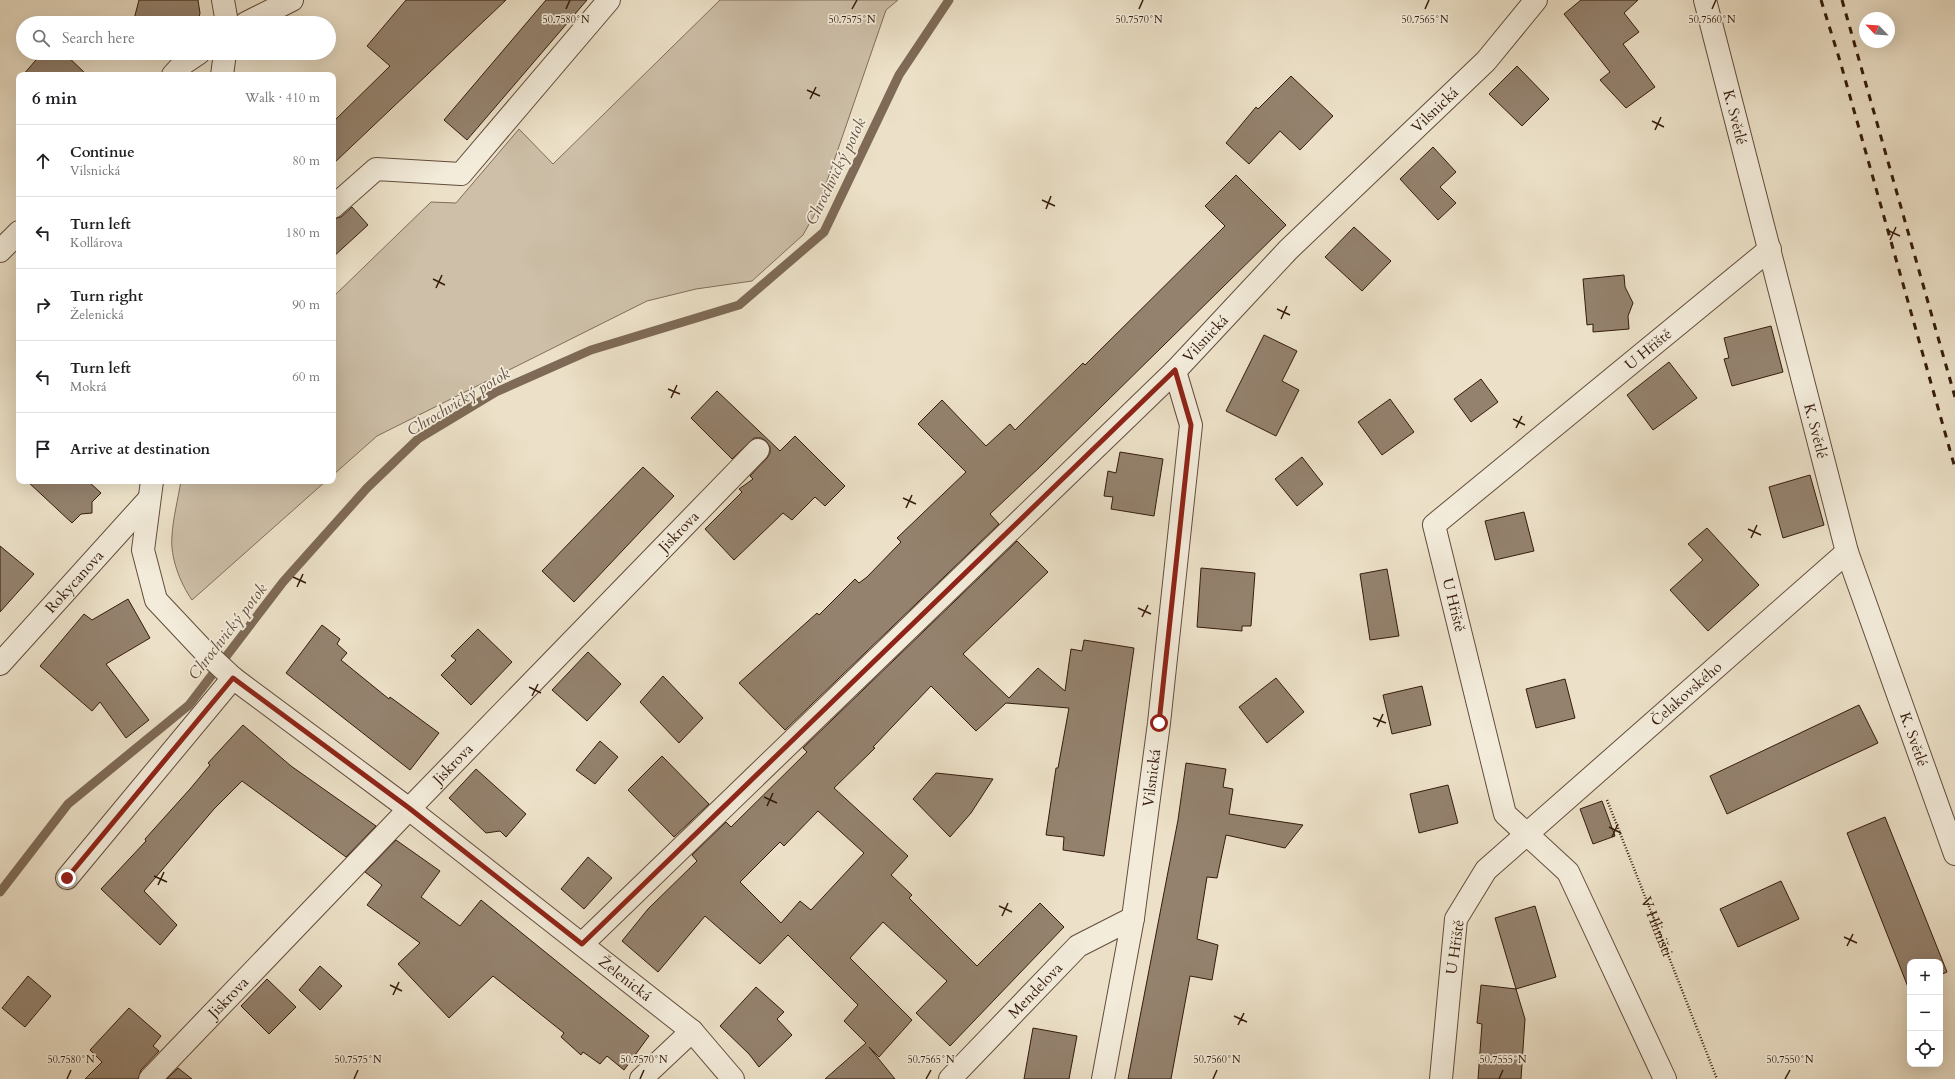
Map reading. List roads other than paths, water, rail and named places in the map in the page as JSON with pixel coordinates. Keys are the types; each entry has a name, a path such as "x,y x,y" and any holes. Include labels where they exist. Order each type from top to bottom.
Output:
{"street":[{"path":"223,0 226,16"},
{"path":"260,16 292,0"},
{"path":"336,204 376,170 461,174 609,0"},
{"name":"Vilsnická","path":"1103,1079 1133,918 1159,723 1191,425 1175,370 1288,250 1486,61 1536,0"},
{"name":"K. Světlé","path":"1705,0 1847,552 1955,854"},
{"path":"176,72 188,60"},
{"path":"222,72 224,60"},
{"path":"0,251 16,235"},
{"name":"U Hřiště","path":"1441,1079 1456,919 1486,870 1527,836 1505,814 1434,524 1770,250"},
{"path":"582,944 1175,370"},
{"name":"Jiskrova","path":"150,1079 409,808 758,450"},
{"name":"Želenická","path":"150,490 143,550 156,600 204,650 230,675 409,808 692,1031 733,1079"},
{"name":"Rokycanova","path":"0,664 150,490"},
{"name":"Čelakovského","path":"1527,836 1847,552"},
{"path":"67,878 230,675"},
{"path":"1527,836 1568,872 1665,1079"},
{"name":"Mendelova","path":"950,1079 1078,946 1133,918"},
{"path":"641,1079 692,1031"}],"waterway":[{"name":"Chrochvický potok","path":"0,892 68,804 189,705 283,582 367,488 418,439 496,392 591,350 739,305 824,232 899,75 949,0"}],"railway":[{"path":"1821,0 1840,61 1955,468"},
{"path":"1842,0 1955,397"}]}
